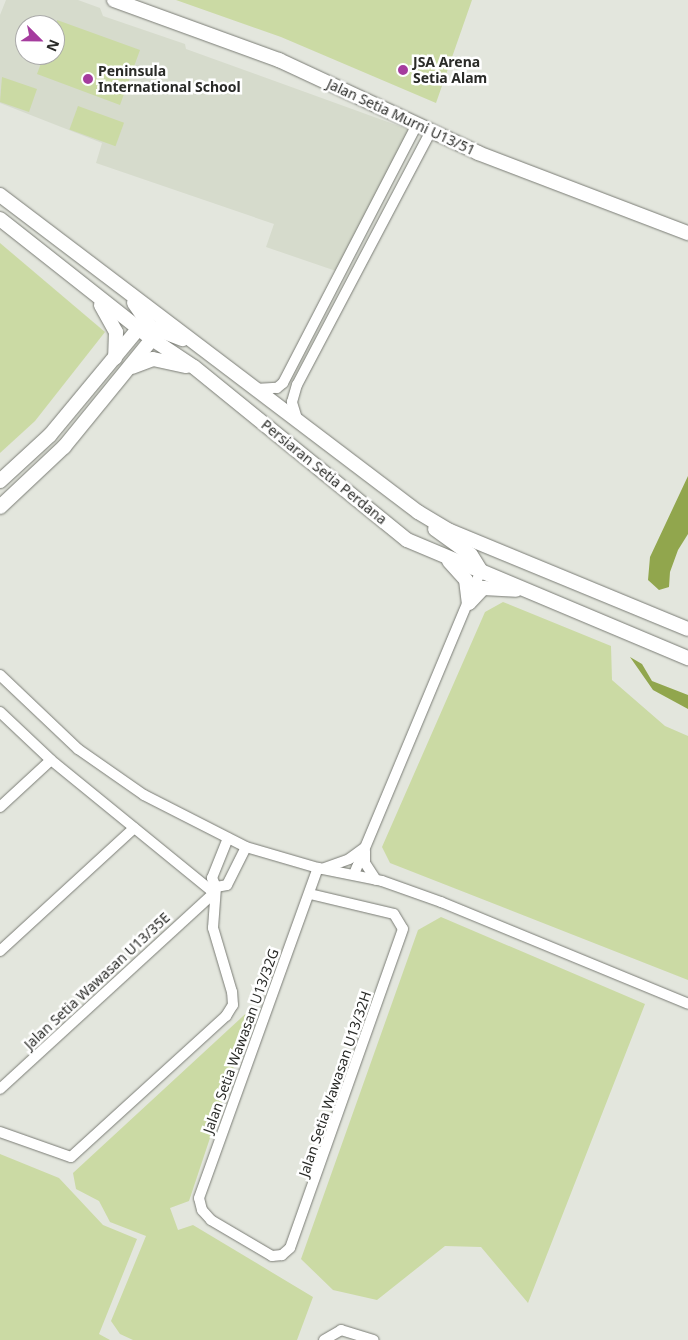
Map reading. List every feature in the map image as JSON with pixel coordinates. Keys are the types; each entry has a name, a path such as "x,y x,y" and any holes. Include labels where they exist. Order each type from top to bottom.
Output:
{"main road":[{"name":"Jalan Setia Murni U13/51","path":"114,0 279,60 478,153 688,233"},
{"name":"Persiaran Setia Perdana","path":"0,195 423,516 450,531 688,629"},
{"name":"Persiaran Setia Perdana","path":"0,219 88,290 194,367 407,540 688,658"},
{"path":"88,290 113,324 114,358"},
{"path":"125,290 147,332"},
{"path":"0,508 64,447 129,368 147,332"},
{"path":"0,481 50,435 114,358 147,332 191,341"},
{"path":"129,368 153,359 194,367"},
{"path":"423,516 438,533 471,555 481,571"},
{"path":"433,550 460,570 466,580 469,603"},
{"path":"469,603 476,593 490,586 531,592"}],"street":[{"path":"254,389 278,388 283,383 418,125"},
{"path":"298,422 292,402 297,385 431,131"},
{"path":"354,874 481,571"},
{"path":"0,675 78,749 144,795 246,847 320,868 376,880 441,902 688,1004"},
{"path":"0,712 51,760 134,828 215,890"},
{"path":"0,807 51,760"},
{"path":"0,951 134,828"},
{"path":"0,1132 71,1157 226,1016 233,1005 232,992 213,928 215,890 212,878 228,838"},
{"name":"Jalan Setia Wawasan U13/35E","path":"0,1089 215,890 226,885 246,847"},
{"path":"320,868 349,858 365,848"},
{"path":"365,848 365,863 376,880"},
{"name":"Jalan Setia Wawasan U13/32G","path":"290,1248 282,1255 272,1256 243,1241 211,1220 202,1210 199,1198 320,868"},
{"name":"Jalan Setia Wawasan U13/32H","path":"290,1248 403,929 394,914 310,894"},
{"path":"324,1340 341,1330 373,1340"}],"shaded area":[{"path":"6,0 78,0 100,8 103,16 185,44 186,49 410,130 336,271 266,247 274,224 96,163 102,143 0,103 0,15"},
{"name":"JSA Arena Setia Alam","path":"176,0 472,0 436,103 281,37"},
{"path":"65,23 140,50 120,105 37,74 40,65 65,65"},
{"path":"2,77 37,89 29,112 0,102"},
{"path":"78,106 124,123 115,146 69,129"},
{"path":"0,243 105,332 35,421 0,453"},
{"path":"688,476 688,534 678,550 670,572 669,587 659,590 648,580 650,557"},
{"path":"503,602 611,646 612,680 665,726 688,736 688,980 390,863 382,847 485,612"},
{"path":"630,657 642,664 652,681 688,695 688,709 653,690"},
{"path":"441,917 645,1004 528,1303 481,1247 445,1246 377,1300 333,1290 301,1259 418,930"},
{"path":"254,1006 189,1201 170,1208 178,1230 193,1225 313,1297 297,1340 133,1340 120,1334 111,1321 146,1236 110,1222 99,1201 76,1189 73,1173"},
{"path":"0,1154 59,1178 103,1225 137,1239 99,1334 110,1340 0,1340"}],"place":[{"name":"JSA Arena Setia Alam","path":"403,70"},
{"name":"Peninsula International School","path":"88,79"}]}
